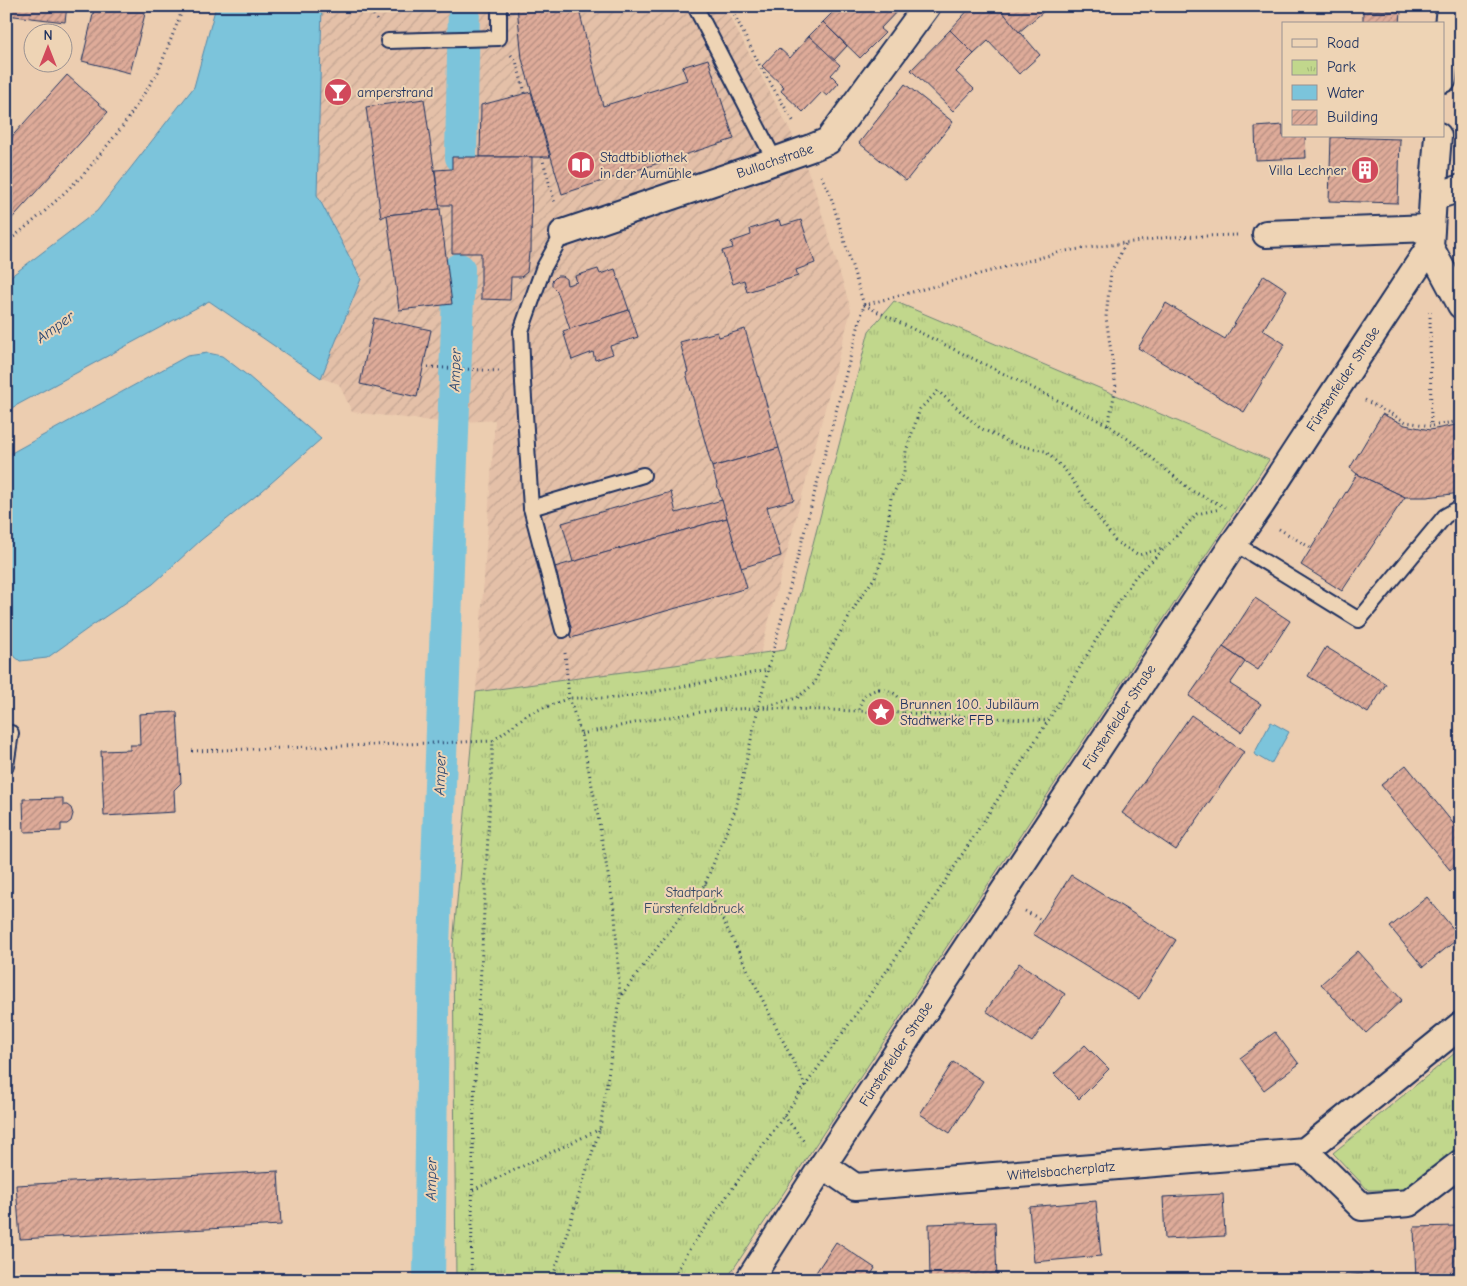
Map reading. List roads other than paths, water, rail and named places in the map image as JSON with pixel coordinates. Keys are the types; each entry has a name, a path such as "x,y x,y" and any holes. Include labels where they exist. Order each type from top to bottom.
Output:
{"street":[{"name":"Bullachstraße","path":"563,233 775,161 828,141 927,6"},
{"path":"1444,69 1450,6"},
{"path":"1438,138 1432,197 1431,237 1461,306"},
{"path":"1432,197 1461,188"},
{"path":"1266,234 1431,237"},
{"name":"Fürstenfelder Straße","path":"748,1280 1292,458 1431,237"},
{"path":"1461,1025 1305,1151 1362,1207 1409,1203 1461,1163"},
{"name":"Wittelsbacherplatz","path":"823,1165 855,1187 1305,1151"}],"lane":[{"path":"388,41 499,38 499,6"},
{"path":"695,6 775,161"},
{"path":"563,233 543,269 521,332 531,508 563,630"},
{"path":"531,508 643,475"},
{"path":"1234,543 1359,620 1445,516 1461,507"},
{"path":"6,766 11,733"}],"water":[{"path":"216,6 322,6 317,195 361,279 321,378 209,301 6,411 6,280 97,211 194,87"},
{"path":"208,353 222,356 321,439 262,491 201,540 153,584 47,658 20,661 6,649 6,456 187,356"},
{"path":"1271,722 1289,732 1271,764 1254,754"}],"waterway":[{"name":"Amper","path":"461,157 464,6"},
{"name":"Amper","path":"429,1280 434,947 459,269"}],"place":[{"name":"amperstrand","path":"338,92"},
{"name":"Stadtbibliothek in der Aumühle","path":"581,165"},
{"name":"Villa Lechner","path":"1365,170"},
{"name":"Brunnen 100. Jubiläum Stadtwerke FFB","path":"881,712"}],"park label":[{"name":"Stadtpark Fürstenfeldbruck","path":"694,900"}]}
